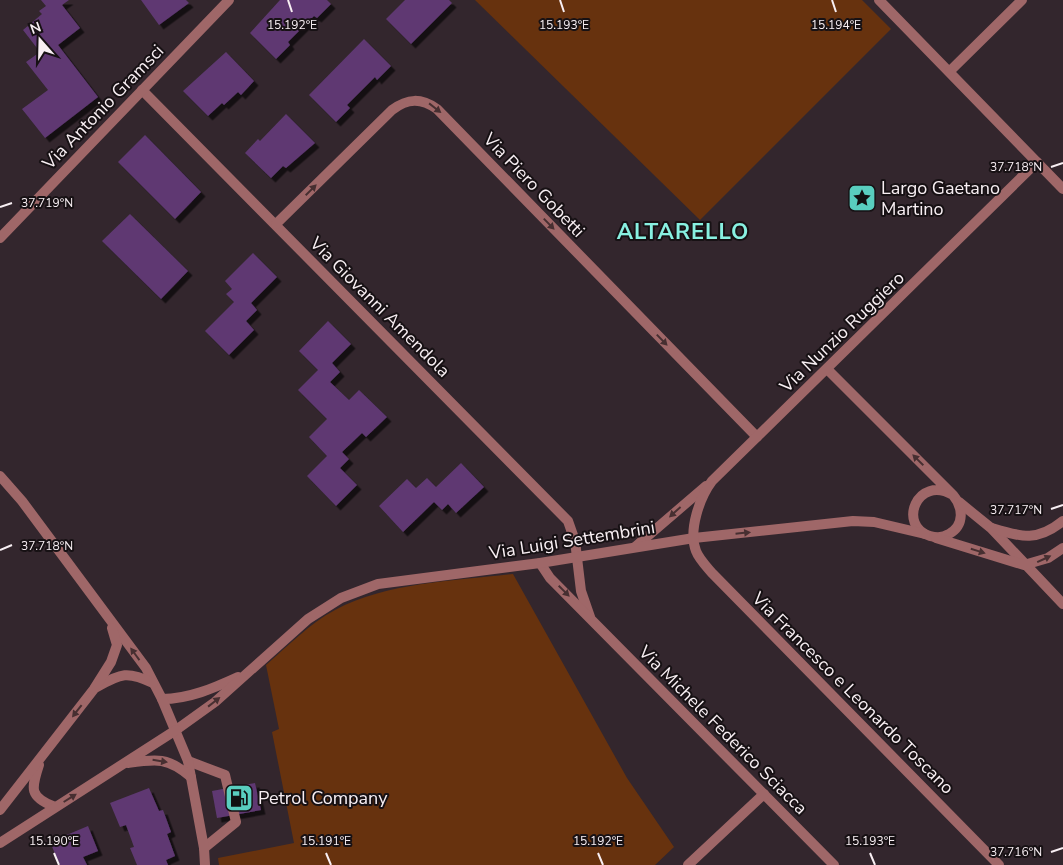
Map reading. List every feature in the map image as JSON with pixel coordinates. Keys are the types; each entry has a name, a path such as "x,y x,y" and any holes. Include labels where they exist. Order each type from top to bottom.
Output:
{"street":[{"name":"Via Antonio Gramsci","path":"0,238 229,0"},
{"path":"879,0 1063,188"},
{"path":"950,71 1022,0"},
{"name":"Via Giovanni Amendola","path":"142,90 564,517 571,528 578,556 581,591 590,617"},
{"name":"Via Piero Gobetti","path":"276,224 392,110 402,103 425,101 437,109 757,437"},
{"name":"Via Nunzio Ruggiero","path":"694,538 698,507 703,494 712,481 1037,162"},
{"path":"827,369 955,498 991,528 1063,604"},
{"path":"0,476 22,501 110,623 146,668 162,699 188,761 204,848 205,865"},
{"path":"635,547 712,481"},
{"path":"938,489 955,498 961,516 954,530 940,538 929,536 919,529 913,514 918,500 930,490 938,489"},
{"name":"Via Luigi Settembrini","path":"251,671 308,618 333,602 358,591 402,580 540,563 694,538 853,521 874,522 929,536 1024,565"},
{"path":"991,528 1019,536 1035,536 1051,531 1063,521"},
{"name":"Via Francesco e Leonardo Toscano","path":"694,538 696,551 712,573 999,865"},
{"path":"1024,565 1048,558 1063,548"},
{"name":"Via Michele Federico Sciacca","path":"540,563 550,578 834,865"},
{"path":"0,810 94,689 111,662 116,646 110,623"},
{"path":"162,699 179,699 210,690 251,671"},
{"path":"0,843 176,730 251,671"},
{"path":"94,689 114,677 128,674 153,683"},
{"path":"43,754 33,783 34,794 42,802 55,807"},
{"path":"124,764 158,759 179,767 191,777"},
{"path":"188,761 225,775 236,822 204,848"},
{"path":"688,865 764,794"}],"shaded area":[{"path":"475,0 862,0 891,29 700,220"},
{"path":"513,574 627,778 674,847 655,865 219,865 218,858 294,843 272,732 279,729 266,665 316,622 335,610 355,601 399,588 422,584"}],"building":[{"path":"41,0 69,0 62,5 80,28 58,45 98,97 45,138 22,109 48,90 26,62 40,52 23,30 42,14 39,11 46,6"},
{"path":"141,0 186,0 189,3 159,25"},
{"path":"280,0 327,0 331,4 317,18 314,16 288,42 290,45 276,59 250,33"},
{"path":"405,0 449,0 452,3 411,44 386,19"},
{"path":"364,39 391,66 377,80 375,77 347,105 350,108 336,122 309,95"},
{"path":"226,52 254,81 241,95 238,92 208,116 183,91"},
{"path":"286,114 315,143 286,168 283,166 271,178 245,153 258,139 260,141"},
{"path":"145,135 201,192 175,219 118,162"},
{"path":"130,214 188,271 161,299 102,241"},
{"path":"253,253 277,277 251,303 257,310 246,321 254,330 229,355 205,331 234,302 226,294 232,289 225,281"},
{"path":"328,321 351,344 332,363 340,372 330,382 349,400 359,390 387,417 366,437 362,433 342,452 349,459 340,468 357,485 336,506 307,476 327,456 309,437 327,419 298,390 318,370 299,351"},
{"path":"461,463 484,487 456,513 448,504 442,510 434,502 403,532 379,506 407,479 416,488 427,478 436,487"},
{"path":"255,783 261,810 217,818 212,791"},
{"path":"149,788 159,811 163,810 171,832 167,834 175,856 166,860 168,865 137,865 130,848 134,847 126,825 120,827 110,803"},
{"path":"88,826 98,851 83,857 87,865 60,865 50,842"}],"place":[{"name":"Largo Gaetano Martino","path":"862,198"},
{"name":"Petrol Company","path":"239,798"}],"district":[{"name":"ALTARELLO","path":"683,231"}]}
